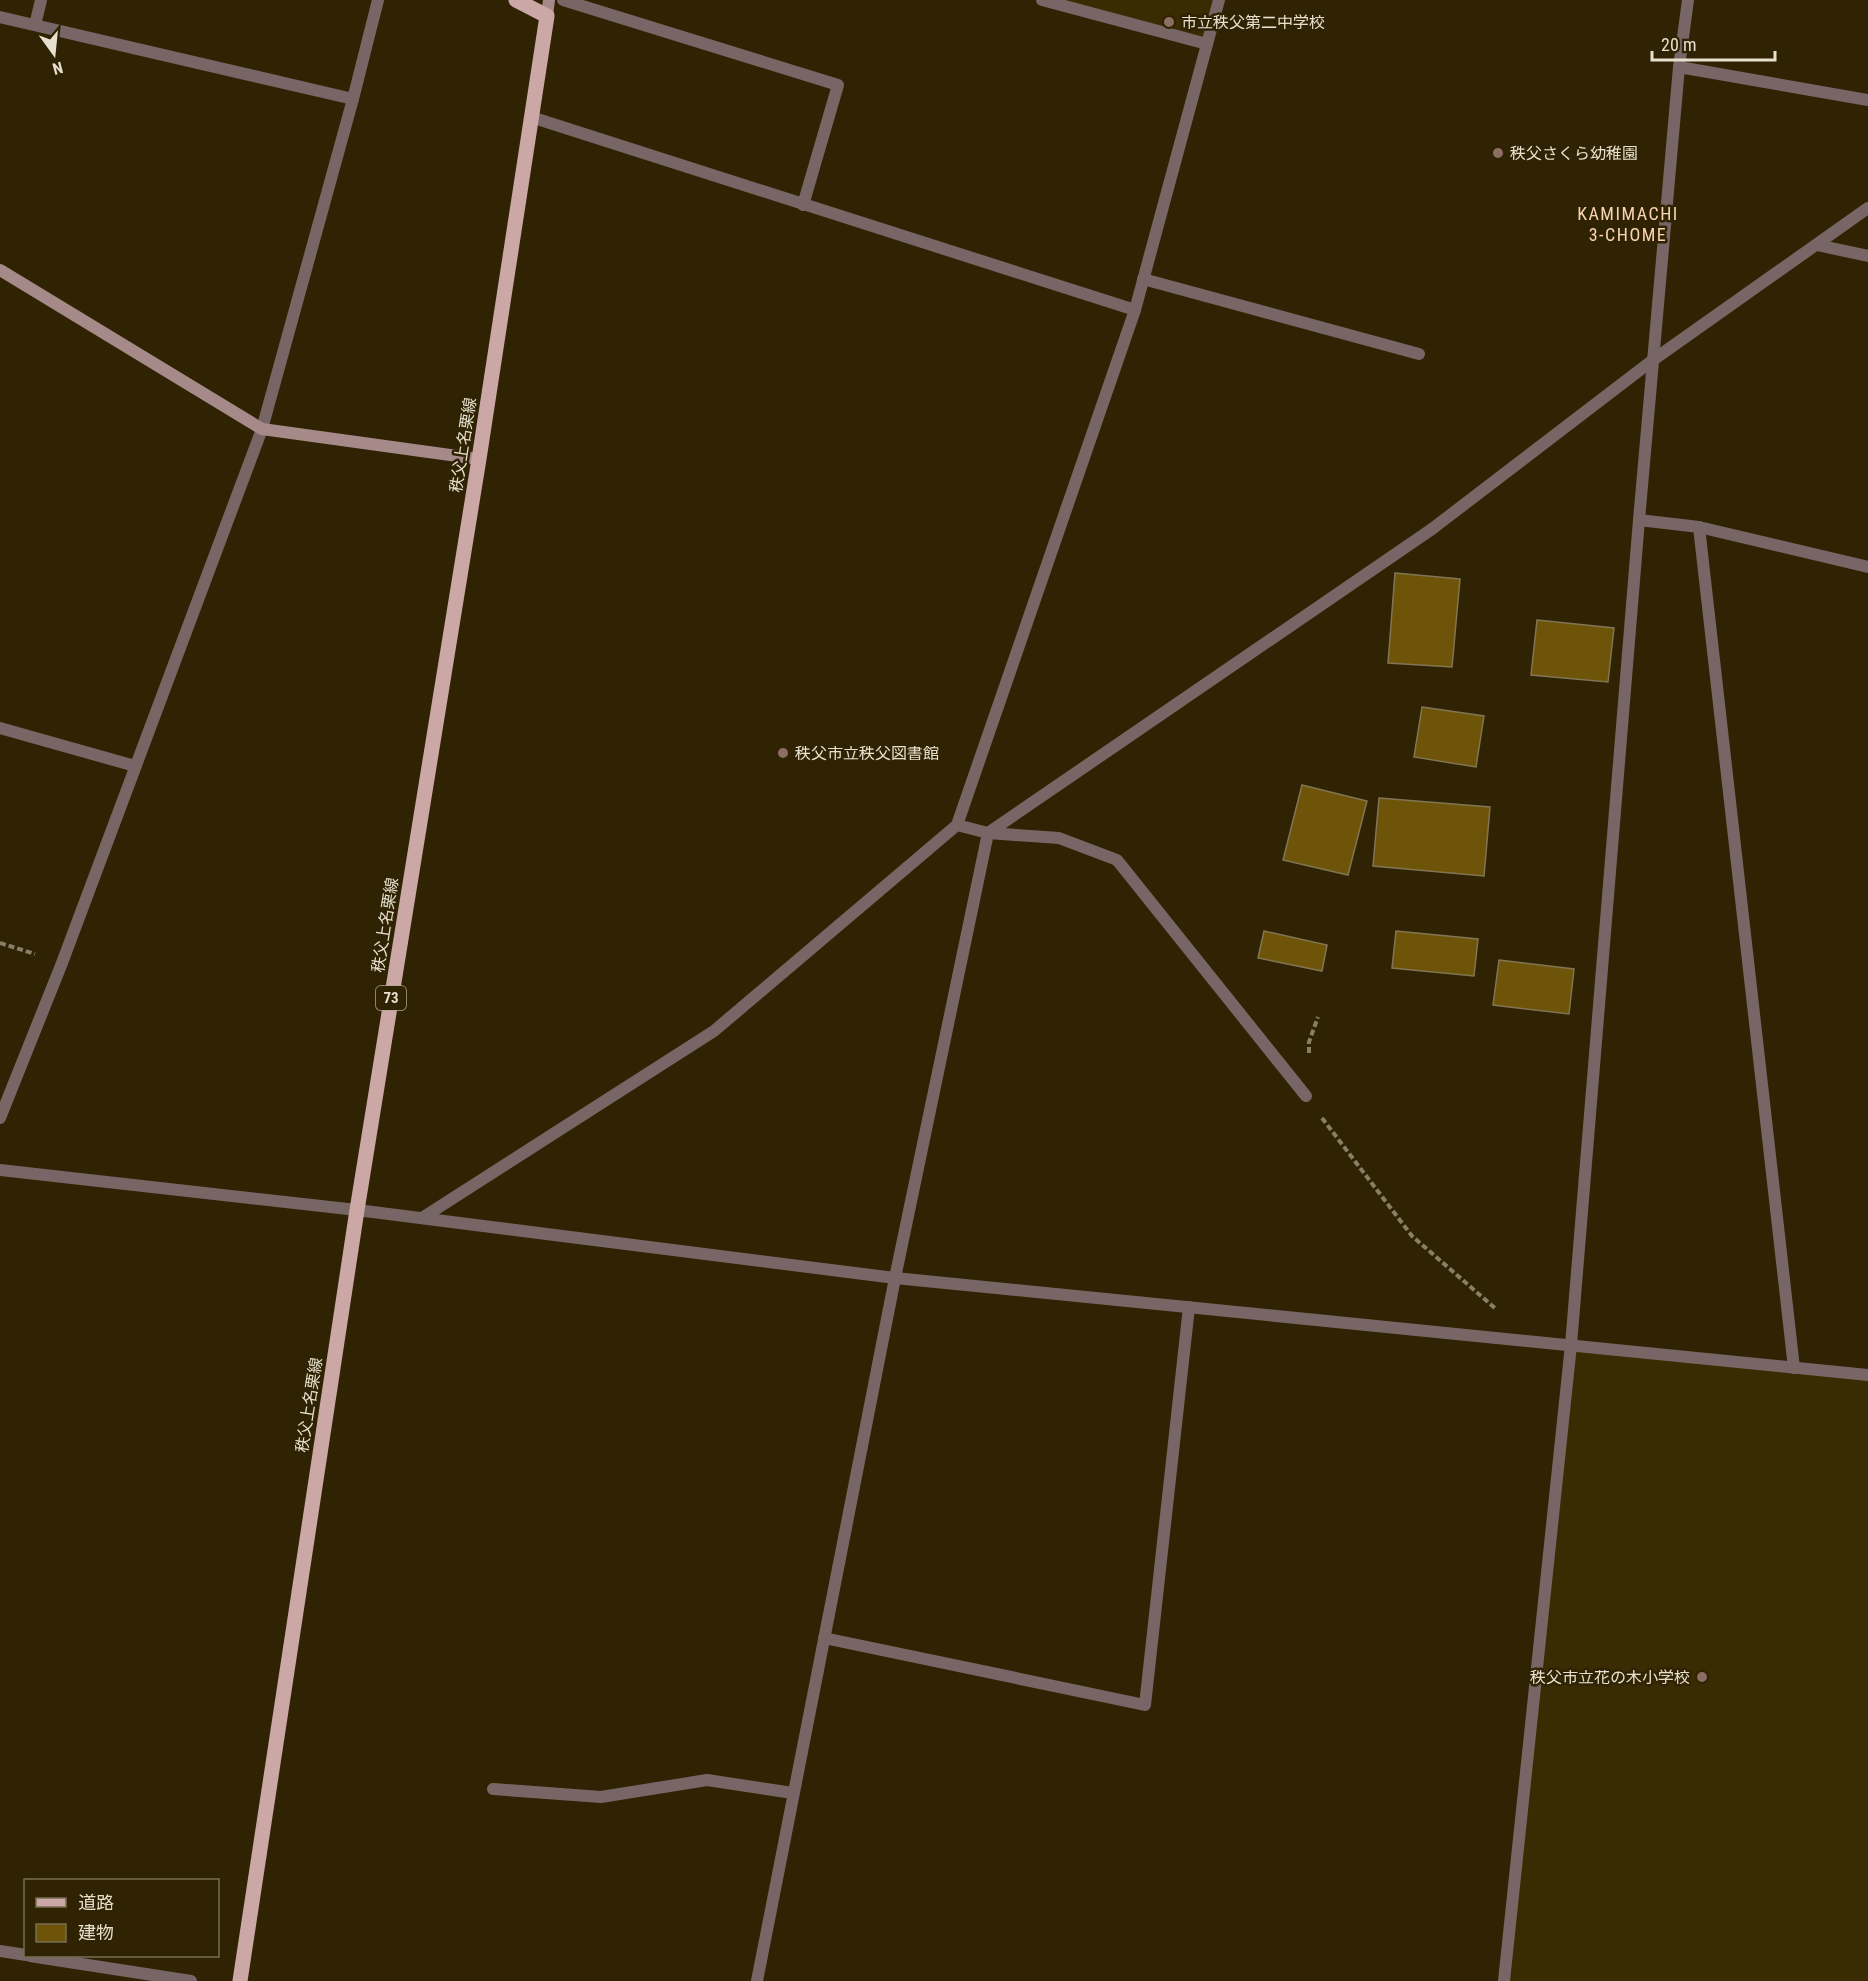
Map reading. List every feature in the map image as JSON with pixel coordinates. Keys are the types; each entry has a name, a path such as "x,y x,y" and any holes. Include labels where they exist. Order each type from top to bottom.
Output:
{"main road":[{"path":"516,0 547,16"},
{"name":"秩父上名栗線","path":"240,1981 357,1210 479,459 547,16"}],"street":[{"path":"35,25 41,0"},
{"path":"0,1118 62,963 262,429 378,0"},
{"path":"547,16 549,0"},
{"path":"563,0 838,85 803,205"},
{"path":"1042,0 1208,44"},
{"path":"422,1218 714,1031 957,825 1135,310 1219,0"},
{"path":"1504,1981 1571,1345 1639,520 1679,67 1688,0"},
{"path":"0,17 353,99"},
{"path":"1679,67 1868,100"},
{"path":"531,117 1135,310"},
{"path":"756,1981 895,1278 988,833 1432,529 1653,360 1868,208"},
{"path":"1817,245 1868,256"},
{"path":"0,270 262,429 479,459"},
{"path":"1143,279 1419,354"},
{"path":"1639,520 1699,527 1868,567"},
{"path":"1699,527 1794,1368"},
{"path":"0,728 135,766"},
{"path":"957,825 988,833 1059,838 1117,860 1306,1096"},
{"path":"0,1170 357,1210 895,1278 1868,1375"},
{"path":"824,1638 1145,1705 1189,1307"},
{"path":"493,1789 601,1797 707,1780 794,1793"},
{"path":"0,1951 24,1955"},
{"path":"36,1957 191,1981"}],"path":[{"path":"0,943 62,963"},
{"path":"1318,1017 1310,1042 1306,1096 1412,1236 1532,1341"}],"shaded area":[{"name":"市立秩父第二中学校","path":"1042,0 1219,0 1207,44"},
{"name":"秩父市立花の木小学校","path":"1571,1345 1868,1373 1868,1981 1505,1981"}],"building":[{"path":"1395,573 1460,579 1452,667 1388,663"},
{"path":"1537,620 1614,628 1608,682 1531,675"},
{"path":"1422,707 1484,716 1476,767 1414,757"},
{"path":"1302,785 1367,801 1348,875 1283,860"},
{"path":"1379,798 1490,807 1484,876 1373,866"},
{"path":"1264,931 1327,945 1322,971 1258,958"},
{"path":"1396,931 1478,939 1474,976 1392,968"},
{"path":"1499,960 1574,969 1569,1014 1493,1005"}],"place":[{"name":"市立秩父第二中学校","path":"1169,22"},
{"name":"秩父さくら幼稚園","path":"1498,153"},
{"name":"秩父市立秩父図書館","path":"783,753"},
{"name":"秩父市立花の木小学校","path":"1702,1677"}],"district":[{"name":"KAMIMACHI 3-CHOME","path":"1628,223"}]}
